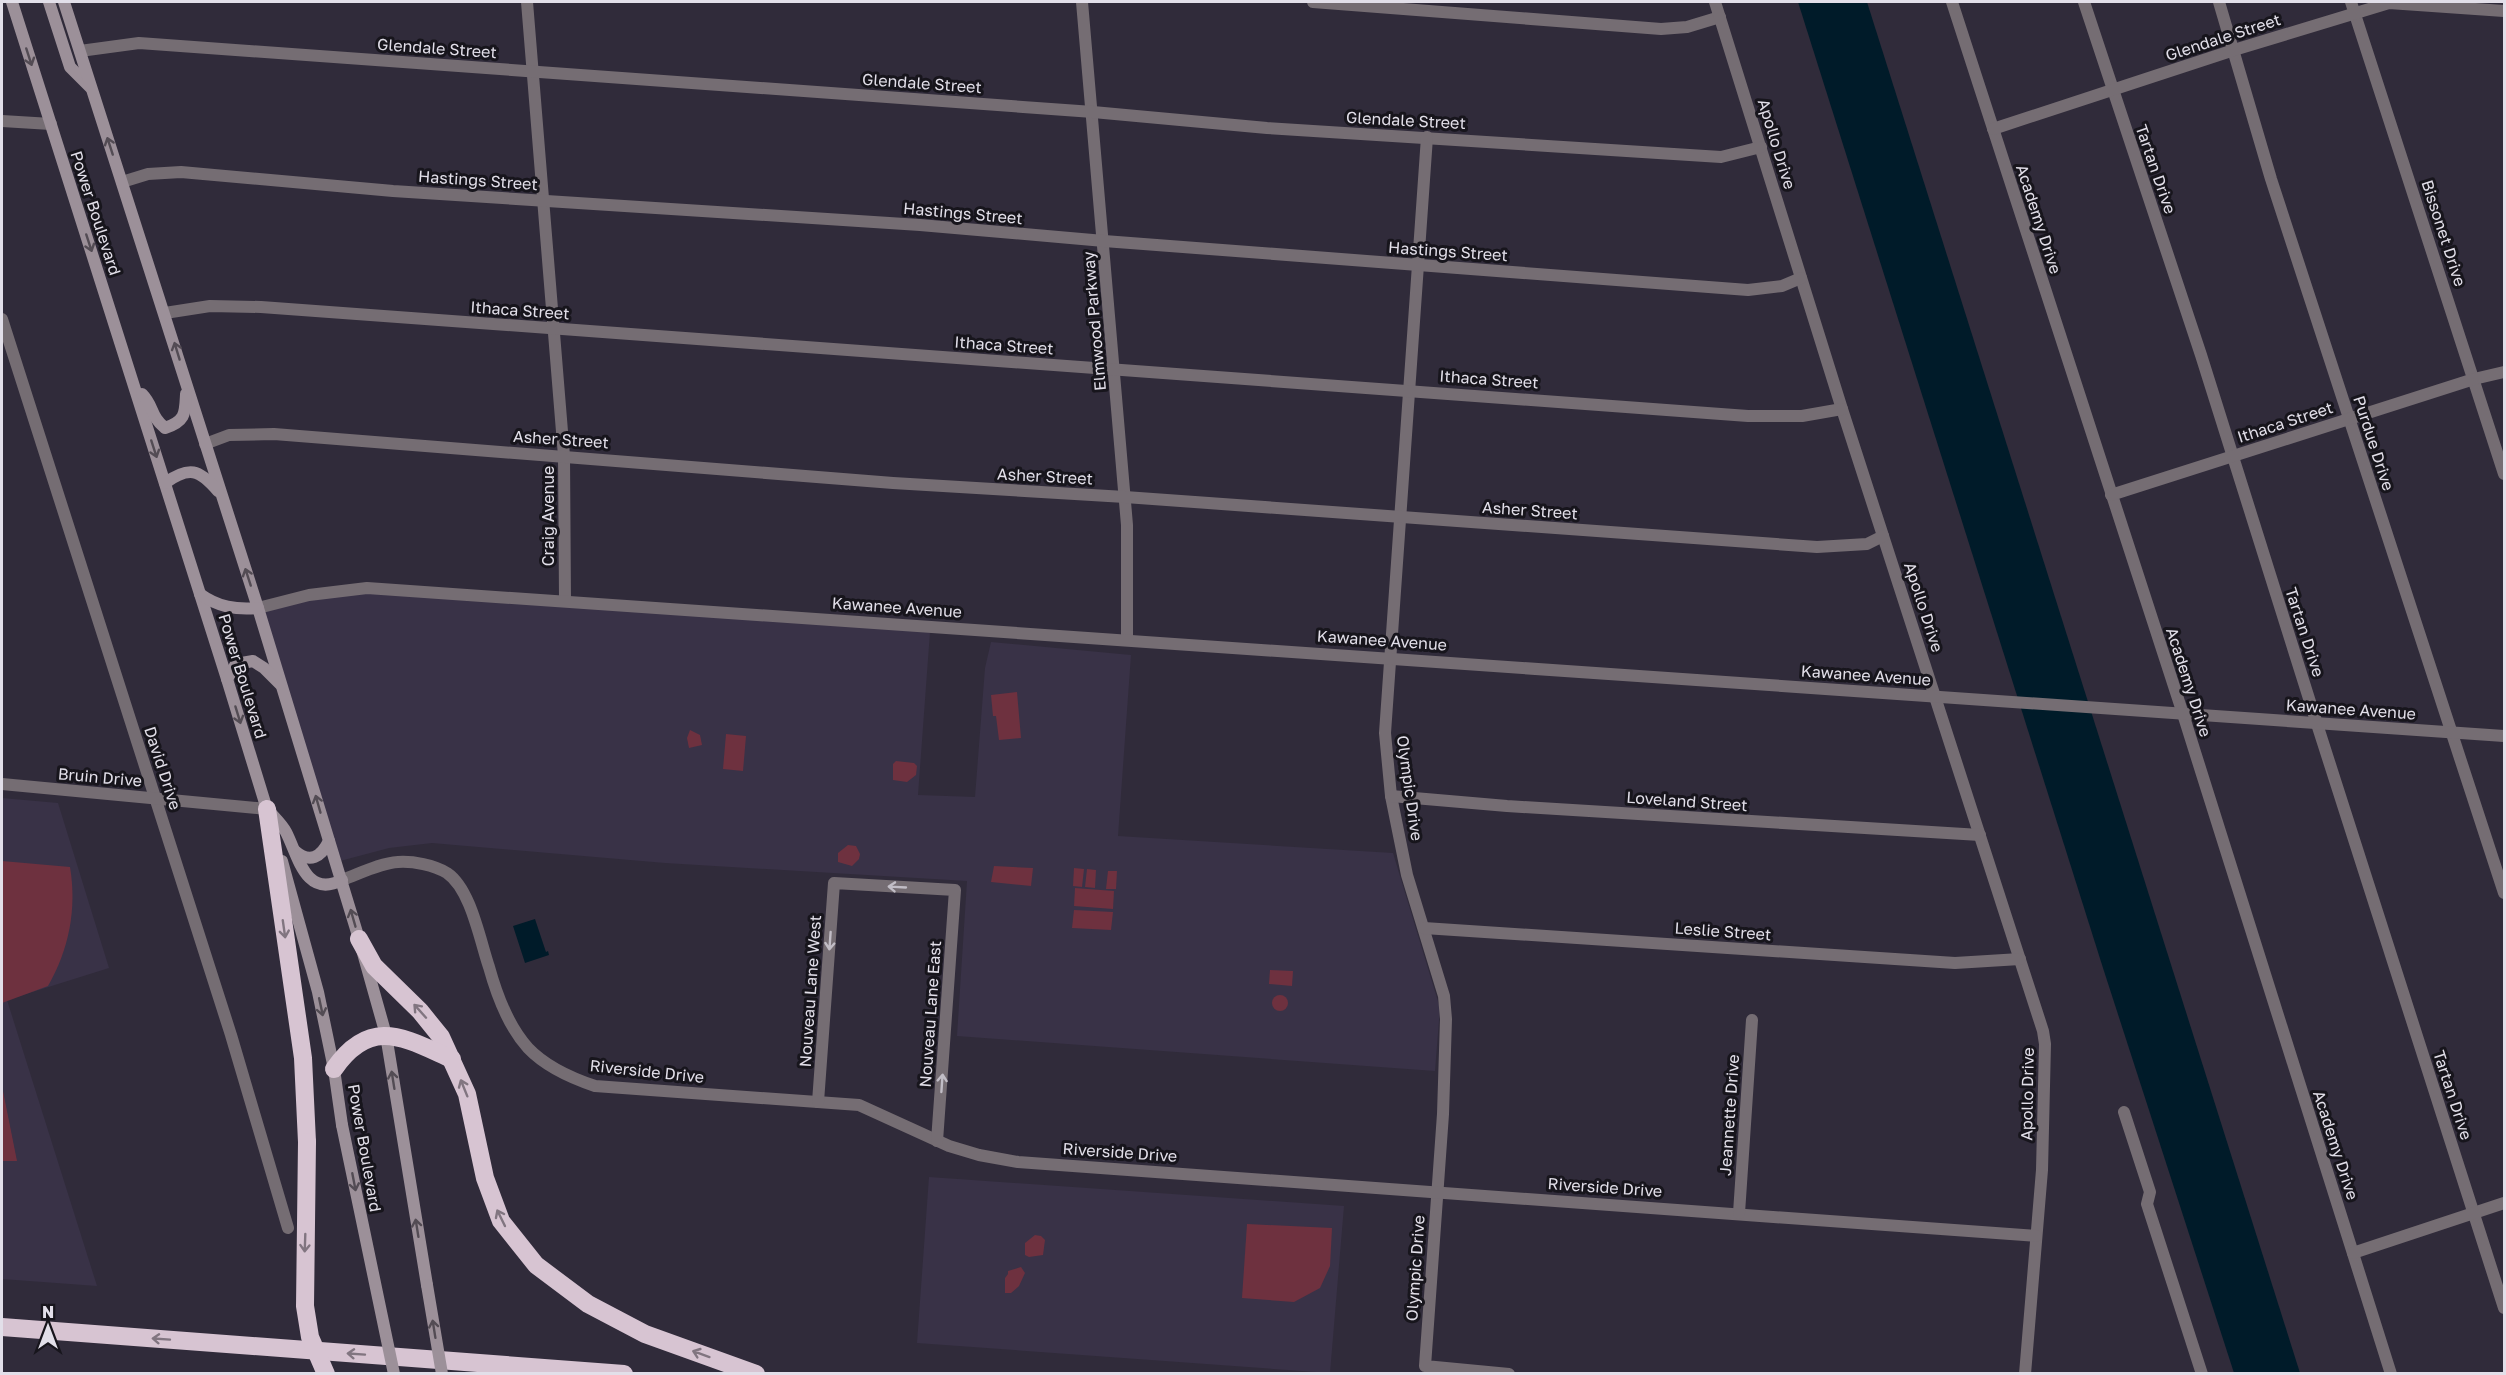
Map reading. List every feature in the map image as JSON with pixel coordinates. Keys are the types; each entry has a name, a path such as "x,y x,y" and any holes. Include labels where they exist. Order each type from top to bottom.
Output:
{"highway":[{"path":"267,809 303,1058 307,1142 305,1306 310,1337 326,1374"},
{"path":"359,939 374,966 420,1011 441,1037 467,1094 485,1178 501,1221 536,1264 588,1304 645,1334 756,1374"},
{"path":"334,1069 345,1053 358,1044 386,1035 402,1037 452,1059"},
{"path":"2,1327 624,1374"}],"main road":[{"path":"49,2 70,67 91,88"},
{"name":"Power Boulevard","path":"64,2 283,687 386,1035 442,1374"},
{"name":"Power Boulevard","path":"14,4 227,679 267,809 318,992 334,1069 342,1125 394,1374"},
{"path":"135,387 147,399 154,420 165,428 176,424 186,413 187,385"},
{"path":"165,483 179,473 193,471 205,477 223,496"},
{"path":"200,594 215,604 243,610 258,608"},
{"path":"227,679 236,664 253,661 264,668 283,687"},
{"path":"267,809 285,830 305,875 318,884 336,883 342,880"},
{"path":"294,850 307,859 315,859 324,852 329,841"}],"street":[{"name":"Craig Avenue","path":"527,2 564,456 565,600"},
{"name":"Elmwood Parkway","path":"1082,2 1127,525 1127,638"},
{"path":"1312,2 1661,29 1687,27 1720,17"},
{"name":"Apollo Drive","path":"1715,2 1842,410 2020,959 2045,1044 2042,1170 2025,1374"},
{"name":"Academy Drive","path":"1952,2 2110,495 2183,714 2391,1374"},
{"name":"Tartan Drive","path":"2084,2 2201,355 2505,1308"},
{"name":"Purdue Drive","path":"2219,2 2271,179 2505,893"},
{"name":"Glendale Street","path":"1993,129 2234,50 2353,7 2405,3 2502,11"},
{"name":"Bissonet Drive","path":"2353,7 2505,474"},
{"name":"Glendale Street","path":"80,51 139,43 1093,112 1267,129 1427,137 1722,157 1761,147"},
{"path":"2,120 51,124"},
{"name":"Olympic Drive","path":"1427,137 1385,733 1391,796 1407,875 1444,996 1446,1019 1443,1114 1425,1366 1509,1374"},
{"name":"Hastings Street","path":"122,182 148,174 181,172 393,191 920,225 1104,242 1748,290 1782,286 1801,278"},
{"name":"Ithaca Street","path":"165,313 210,306 261,307 1748,416 1802,416 1842,410"},
{"name":"David Drive","path":"2,319 231,1035 288,1228"},
{"name":"Ithaca Street","path":"2110,495 2474,379 2505,372"},
{"name":"Asher Street","path":"205,444 229,435 274,434 893,483 1125,497 1817,547 1867,544 1883,536"},
{"name":"Kawanee Avenue","path":"258,608 309,595 367,588 1127,638 2011,701 2095,709 2505,736"},
{"name":"Bruin Drive","path":"2,784 267,809"},
{"name":"Loveland Street","path":"1391,796 1507,806 1980,836"},
{"name":"Riverside Drive","path":"342,880 397,862 424,864 447,873 462,890 474,918 489,970 506,1016 528,1048 547,1064 595,1086 859,1105 937,1141 979,1155 1018,1162 2036,1236"},
{"name":"Nouveau Lane West","path":"818,1102 834,883"},
{"name":"Nouveau Lane East","path":"834,883 955,890 937,1141"},
{"name":"Leslie Street","path":"1424,928 1955,963 2020,959"},
{"name":"Jeannette Drive","path":"1738,1213 1752,1020"},
{"path":"2124,1112 2150,1192 2147,1204 2202,1374"},
{"path":"2354,1253 2505,1203"}],"shaded area":[{"path":"392,593 930,632 918,795 975,797 985,668 991,642 1131,655 1118,836 1393,853 1440,1008 1435,1071 957,1036 967,881 665,863 432,843 389,848 340,861 264,612 301,602 350,594"},
{"path":"1017,692 1021,738 999,740 991,695"},
{"path":"690,730 700,735 702,745 689,748 687,738"},
{"path":"726,734 746,736 743,771 723,769"},
{"path":"896,761 914,763 917,766 916,775 907,782 893,780 893,764"},
{"path":"2,798 58,803 109,968 7,1000 97,1286 2,1279"},
{"path":"848,845 856,846 860,854 859,859 852,866 838,862 838,853"},
{"path":"2,861 70,867 72,913 66,943 48,986 2,1003"},
{"path":"994,866 1033,868 1031,886 991,882"},
{"path":"1074,868 1084,869 1082,887 1073,886"},
{"path":"1087,869 1096,870 1095,888 1085,887"},
{"path":"1108,871 1117,871 1116,889 1106,889"},
{"path":"1075,888 1114,891 1113,909 1074,906"},
{"path":"1074,910 1113,912 1111,930 1072,928"},
{"path":"1270,970 1293,971 1292,986 1269,984"},
{"path":"1280,995 1288,1003 1280,1011 1272,1003"},
{"path":"2,1086 17,1161 2,1161"},
{"path":"929,1177 1344,1206 1330,1373 917,1343"},
{"path":"1247,1224 1332,1228 1330,1266 1320,1288 1294,1302 1242,1298"},
{"path":"1035,1235 1045,1240 1043,1255 1029,1257 1025,1255 1025,1243"},
{"path":"1021,1267 1025,1273 1019,1286 1011,1293 1005,1293 1005,1278 1008,1271"}],"water":[{"path":"1798,2 1867,2 2300,1373 2234,1373 2103,968"},
{"path":"535,919 549,955 525,963 513,926"}]}
